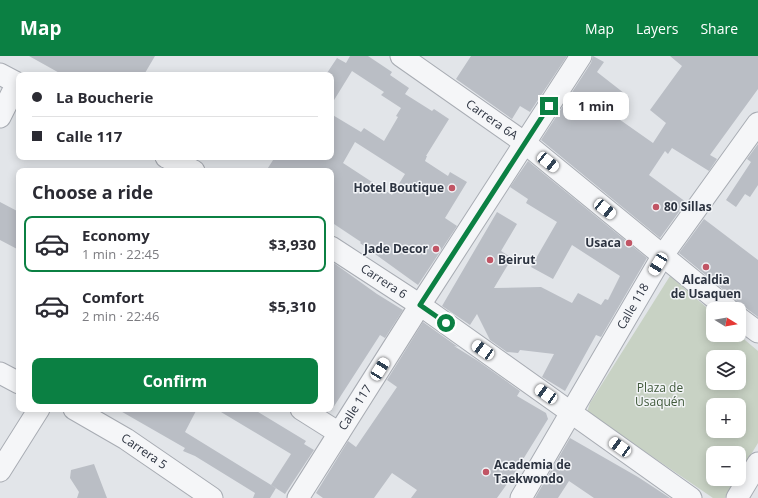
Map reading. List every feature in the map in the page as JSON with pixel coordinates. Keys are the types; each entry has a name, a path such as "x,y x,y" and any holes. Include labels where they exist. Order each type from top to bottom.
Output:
{"street":[{"name":"Carrera 6A","path":"402,56 525,144 720,302"},
{"name":"Calle 117","path":"298,498 420,305 581,56"},
{"path":"0,117 12,80"},
{"name":"Calle 118","path":"521,498 663,255 758,123"},
{"name":"Carrera 6","path":"334,249 420,305 691,498"},
{"path":"746,323 758,332"},
{"path":"0,373 16,381"},
{"path":"0,472 37,412"},
{"name":"Carrera 5","path":"79,412 126,439 212,498"},
{"path":"306,412 340,433"},
{"path":"737,498 758,463"}],"green space":[{"name":"Plaza de Usaquén","path":"670,276 706,307 706,342 746,341 758,351 758,443 746,463 746,446 706,446 706,486 732,486 725,498 713,498 587,412 590,403"}],"building":[{"path":"29,56 155,56 146,72 58,72"},
{"path":"350,56 368,56 392,72 390,75 409,88 405,94 432,111 434,109 449,119 426,156 425,161 448,176 450,172 467,182 445,218 457,226 418,285 360,243 361,242 334,224 334,168 268,168 273,160 334,160 334,116 361,132 364,128 384,141 398,117 396,116 401,108 381,95 384,92 352,71 334,100 334,72 328,72 337,58 346,63","holes":["355,142 405,174 392,195 343,163"]},
{"path":"471,56 567,56 530,112 520,106 512,119 456,79"},
{"path":"593,56 604,62 597,72 629,97 616,117 653,143 666,123 650,110 682,66 670,56 758,56 758,89 710,155 717,159 709,171 672,148 668,154 665,151 649,175 686,202 660,238 541,140 591,63"},
{"path":"758,144 758,185 750,197 745,194 736,207 726,200 751,162 747,159"},
{"path":"528,161 647,258 601,337 596,335 565,391 542,377 554,354 520,350 518,353 507,352 490,340 477,314 470,325 442,306 497,212 517,224 501,251 512,258 494,288 541,287 572,303 578,293 601,305 605,299 608,300 620,276 572,245 553,279 531,267 557,222 526,203 528,199 510,187"},
{"path":"0,202 16,210 16,248 0,240"},
{"path":"704,219 758,260 758,317 746,308 746,302 737,302 679,253"},
{"path":"334,263 377,294 403,310 385,338 380,335 334,406"},
{"path":"423,322 458,347 454,346 520,391 517,396 546,413 548,419 514,474 497,498 411,498 417,490 392,473 374,498 323,498 316,493 348,441 356,447 397,387 387,380"},
{"path":"122,412 195,412 185,432 276,488 270,498 253,498 255,493 195,456 183,451 185,448"},
{"path":"221,412 258,412 306,441 304,444 314,450 285,494 271,485 291,454"},
{"path":"570,438 638,477 670,498 594,498 569,481 558,498 535,498"},
{"path":"94,464 107,498 77,498 79,492 70,478 71,470"}],"place":[{"name":"Hotel Boutique","path":"452,188"},
{"name":"80 Sillas","path":"656,207"},
{"name":"Usaca","path":"629,243"},
{"name":"Jade Decor","path":"436,249"},
{"name":"Beirut","path":"490,260"},
{"name":"Alcaldia de Usaquen","path":"706,267"},
{"name":"Academia de Taekwondo","path":"486,472"}],"route":[{"path":"446,323 420,305 549,106"}]}
